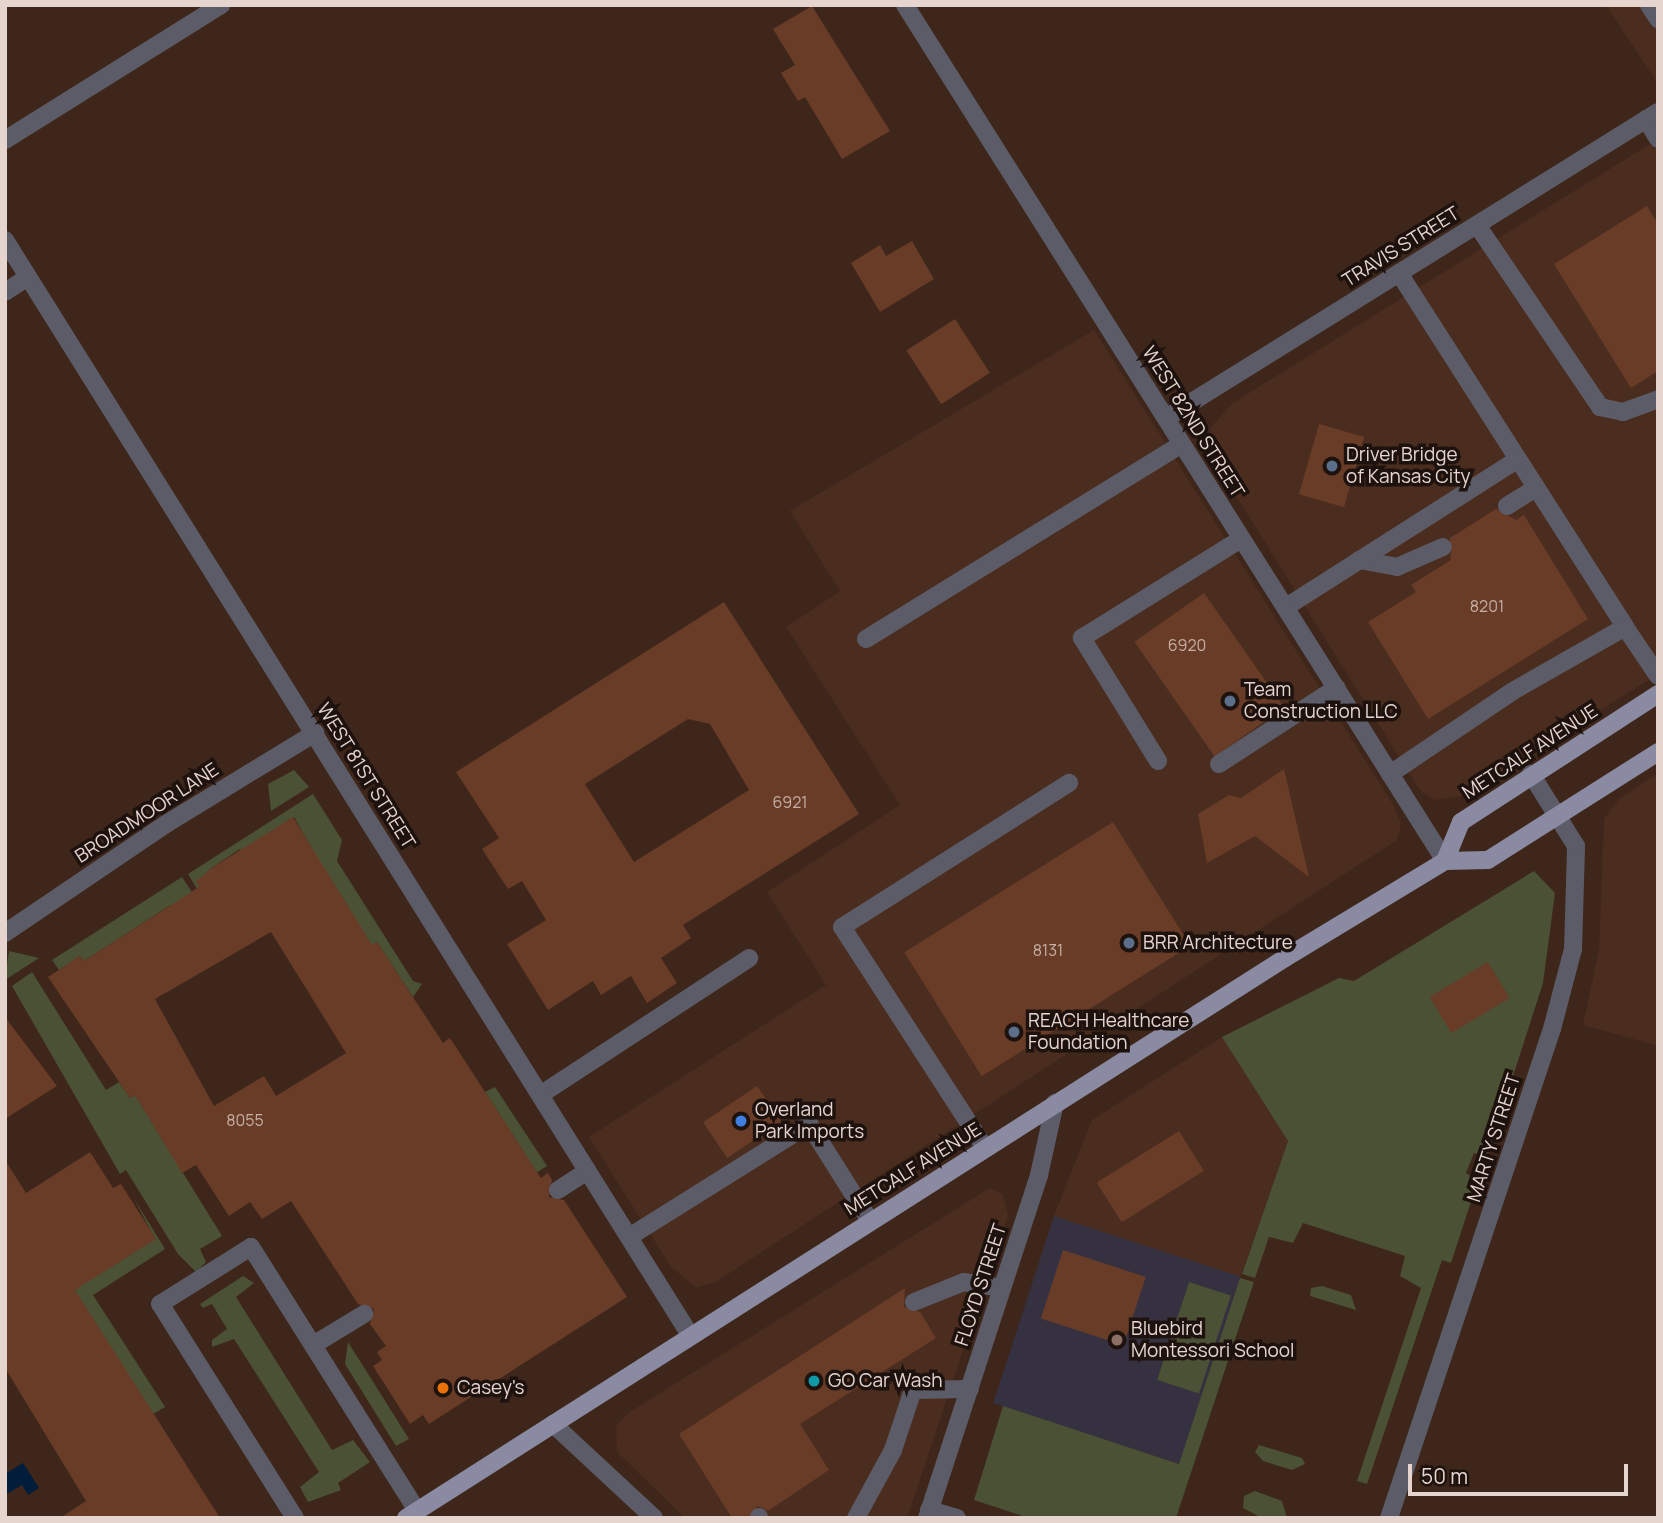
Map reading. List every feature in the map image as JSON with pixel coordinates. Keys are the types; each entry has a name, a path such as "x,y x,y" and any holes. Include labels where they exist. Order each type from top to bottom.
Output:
{"main road":[{"name":"METCALF AVENUE","path":"412,1514 1055,1103 1445,861 1461,822 1531,774 1658,694"},
{"path":"1445,861 1488,860 1658,752"}],"street":[{"path":"5,140 221,5"},
{"name":"WEST 82ND STREET","path":"905,5 1445,861"},
{"path":"1649,5 1658,19"},
{"path":"1652,116 1658,139"},
{"name":"TRAVIS STREET","path":"1166,418 1652,116"},
{"path":"1477,225 1600,407 1623,412 1658,399"},
{"name":"WEST 81ST STREET","path":"5,240 690,1335"},
{"path":"1399,273 1658,676"},
{"path":"5,292 28,277"},
{"path":"866,639 1182,444"},
{"path":"1286,607 1518,459"},
{"path":"1507,506 1535,488"},
{"path":"1158,761 1082,638 1241,538"},
{"path":"1359,560 1397,567 1443,547"},
{"path":"1390,774 1513,691 1625,627"},
{"path":"1219,764 1336,688"},
{"name":"BROADMOOR LANE","path":"5,933 166,824 314,733"},
{"name":"MARTY STREET","path":"1389,1518 1552,1029 1573,949 1576,846 1531,774"},
{"path":"985,1148 842,927 1069,783"},
{"path":"540,1095 749,958"},
{"name":"FLOYD STREET","path":"928,1514 1039,1175 1055,1103"},
{"path":"629,1237 809,1124 870,1221"},
{"path":"558,1190 587,1171"},
{"path":"295,1518 160,1304 251,1247 313,1345 412,1514"},
{"path":"914,1302 964,1282 1002,1288"},
{"path":"313,1345 364,1314"},
{"path":"856,1518 896,1443 913,1390 970,1389"},
{"path":"553,1424 654,1518"},
{"path":"928,1514 957,1518"}],"shaded area":[{"path":"1606,5 1658,5 1658,84"},
{"path":"1658,139 1658,674 1464,796 1434,800 1419,789 1210,454 1210,428 1233,403"},
{"path":"1094,330 1394,806 1401,825 1397,840 714,1283 696,1287 671,1267 589,1137 826,985 767,892 900,805 786,627 840,591 790,511"},
{"path":"1658,773 1658,1046 1583,1025 1599,950 1604,819 1619,799"},
{"path":"1222,1037 1288,1141 1240,1278 1054,1216 1092,1120"},
{"path":"990,1188 1003,1195 1008,1215 907,1518 685,1518 617,1452 616,1426 628,1413"},
{"name":"Bluebird Montessori School","path":"1054,1216 1240,1277 1180,1464 993,1403"}],"green space":[{"path":"294,770 309,787 271,811 268,784"},
{"path":"313,794 342,840 337,861 413,981 422,984 413,997 377,942 368,948 294,817 244,854 240,849 210,869 200,894 188,874"},
{"path":"1534,871 1555,893 1543,983 1487,1157 1474,1153 1466,1173 1478,1180 1451,1263 1442,1260 1367,1484 1357,1481 1421,1288 1400,1276 1405,1256 1303,1223 1293,1243 1269,1237 1255,1278 1242,1274 1288,1141 1222,1037 1339,978 1354,981"},
{"path":"182,877 195,897 169,906 84,961 80,956 59,970 52,960"},
{"path":"9,951 39,958 5,980"},
{"path":"32,972 106,1090 119,1082 130,1098 135,1095 222,1236 200,1249 206,1262 196,1272 178,1254 126,1170 120,1174 12,986"},
{"path":"495,1087 547,1166 528,1178 524,1152 485,1092"},
{"path":"133,1197 165,1249 93,1295 169,1413 165,1407 153,1414 65,1290 155,1239"},
{"path":"243,1276 254,1283 236,1297 332,1450 353,1440 370,1462 338,1483 341,1490 308,1502 300,1487 319,1472 234,1339 212,1347 212,1340 227,1329 212,1304 203,1308 200,1304"},
{"path":"1240,1278 1254,1282 1176,1518 1029,1518 974,1500 1003,1406 1179,1464"},
{"path":"1189,1282 1231,1296 1199,1394 1157,1380"},
{"path":"1322,1286 1351,1295 1356,1310 1310,1296 1311,1288"},
{"path":"348,1342 409,1439 396,1446 345,1364"},
{"path":"1259,1445 1302,1458 1305,1464 1292,1470 1263,1461 1255,1452"},
{"path":"1255,1491 1282,1501 1287,1518 1262,1518 1243,1508 1244,1496"}],"water":[{"path":"23,1463 39,1488 28,1495 22,1485 5,1495 5,1474"}],"building":[{"path":"812,6 890,131 842,159 805,97 798,101 781,73 795,65 773,29"},
{"path":"1647,206 1658,224 1658,371 1631,388 1554,264"},
{"path":"912,241 934,279 880,312 851,263 880,245 886,256"},
{"path":"955,319 990,373 941,404 906,351"},
{"name":"Driver Bridge of Kansas City","path":"1319,424 1364,437 1344,507 1299,494"},
{"path":"1496,509 1516,520 1524,515 1588,619 1428,719 1368,622 1416,592 1411,585 1451,560 1450,538"},
{"path":"1204,593 1284,708 1215,756 1134,642"},
{"path":"724,602 859,814 683,925 691,938 661,958 677,983 647,1003 631,976 601,995 593,981 548,1010 507,944 546,920 522,881 508,889 482,849 499,838 456,772","holes":["688,719 710,724 749,790 634,862 585,784"]},
{"path":"1284,769 1309,877 1255,836 1207,863 1198,814 1229,795 1241,798"},
{"path":"293,817 372,945 377,942 443,1043 450,1038 541,1178 548,1173 552,1180 549,1197 564,1200 627,1297 429,1424 423,1415 410,1424 373,1366 382,1360 377,1352 386,1346 370,1324 374,1309 358,1304 291,1201 262,1219 250,1202 229,1216 196,1165 182,1173 135,1095 130,1098 48,977 80,956 84,961 199,887 196,882 210,869","holes":["271,932 346,1053 276,1096 264,1076 214,1106 155,999"]},
{"path":"1113,822 1190,946 982,1076 904,952"},
{"path":"1488,962 1510,998 1451,1033 1430,997"},
{"path":"5,1017 57,1086 5,1119"},
{"name":"Overland Park Imports","path":"757,1086 781,1122 727,1158 703,1122"},
{"path":"1179,1131 1204,1171 1122,1222 1097,1182"},
{"path":"90,1152 113,1188 121,1184 156,1239 75,1290 220,1518 60,1518 86,1501 5,1368 5,1160 26,1193"},
{"path":"1063,1250 1146,1277 1123,1345 1041,1318"},
{"name":"GO Car Wash","path":"905,1288 904,1307 920,1312 936,1338 800,1424 829,1470 768,1511 758,1506 748,1518 732,1518 679,1434"}],"place":[{"name":"Driver Bridge of Kansas City","path":"1332,466"},
{"name":"Team Construction LLC","path":"1230,701"},
{"name":"BRR Architecture","path":"1129,943"},
{"name":"REACH Healthcare Foundation","path":"1014,1032"},
{"name":"Overland Park Imports","path":"741,1121"},
{"name":"Bluebird Montessori School","path":"1117,1340"},
{"name":"GO Car Wash","path":"814,1381"},
{"name":"Casey's","path":"443,1388"}]}
